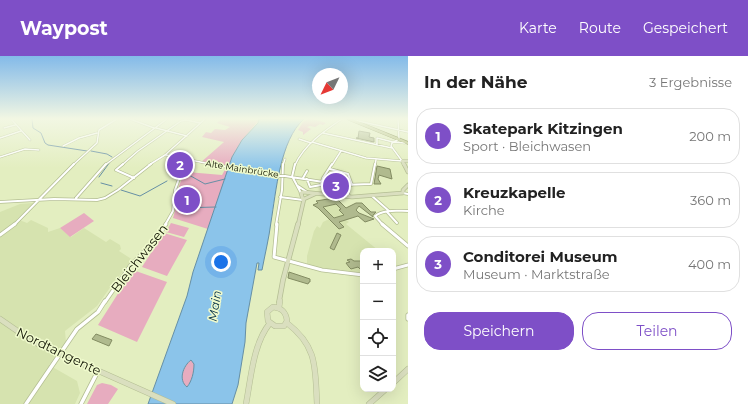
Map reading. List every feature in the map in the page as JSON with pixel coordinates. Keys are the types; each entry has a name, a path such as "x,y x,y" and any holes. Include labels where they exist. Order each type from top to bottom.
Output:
{"main road":[{"path":"390,135 407,143"},
{"path":"408,161 402,161 408,172"},
{"path":"301,194 306,196 315,194 372,196 403,193 403,190 408,185"},
{"path":"301,194 306,196"},
{"path":"279,307 288,261 306,196"},
{"path":"273,306 279,307 286,314 286,323 284,326 280,327 270,323 266,316 268,310 273,306"},
{"name":"Nordtangente","path":"0,319 26,337 55,352 174,404"},
{"path":"246,404 261,337 266,326 270,323"},
{"path":"286,323 302,335 311,351 315,371 317,404"},
{"path":"396,380 408,369"},
{"path":"369,404 383,392"}],"street":[{"path":"25,135 30,140"},
{"path":"63,146 88,135"},
{"path":"0,235 24,216 41,200 68,170 93,148 97,143 96,135"},
{"path":"75,199 109,161 145,135"},
{"path":"134,178 116,170 133,154 160,135"},
{"path":"306,196 292,177 292,172 312,142 320,135"},
{"path":"332,135 392,148"},
{"path":"398,135 398,139 391,144 392,148 402,161"},
{"path":"0,202 75,199 97,200 105,198 134,178 153,162 166,155 187,136"},
{"path":"377,145 377,138 393,142 407,143"},
{"path":"299,139 376,160 402,161"},
{"path":"0,157 25,149 39,150"},
{"path":"341,151 323,178 322,182 321,186 310,188 307,179 322,182 342,185 371,184 371,178 376,165 376,160"},
{"name":"Alte Mainbrücke","path":"166,155 191,161 307,179"},
{"path":"285,159 283,164 284,176 275,235 274,257 322,270 360,275"},
{"name":"Bleichwasen","path":"26,404 77,329 100,310 130,266 158,237 173,211 177,183 191,161"},
{"path":"330,169 348,174 352,185"},
{"path":"303,178 307,171"},
{"path":"297,185 301,194"},
{"path":"342,185 349,196"},
{"path":"403,193 408,194"},
{"path":"280,197 306,196"},
{"path":"372,196 397,223"},
{"path":"407,244 376,217 378,213 408,211"},
{"path":"396,268 408,265"},
{"path":"81,404 98,371"}],"shaded area":[{"path":"203,135 246,135 232,157 208,229 173,218 180,182 187,172 222,175 226,168 200,163 224,142 202,137"},
{"path":"340,202 356,217 346,220 349,222 346,224 375,248 360,248 360,273 318,268 307,265 307,256 314,231 317,226 320,228 323,222 329,219 318,208"},
{"path":"20,204 34,204 17,219 27,223 31,220 48,228 48,232 60,228 71,237 84,228 106,242 110,239 120,245 121,249 119,251 133,260 114,282 97,306 65,331 66,342 49,365 77,381 80,393 75,404 0,404 0,212"},
{"path":"84,213 94,221 70,237 60,228"},
{"path":"171,223 189,228 184,237 166,232"},
{"path":"164,233 187,240 167,276 142,267"},
{"path":"133,270 167,282 137,342 98,325"},
{"path":"191,360 194,364 194,370 187,387 184,384 182,377 186,366"},
{"path":"102,383 111,385 118,389 108,404 87,404 97,385"}],"water":[{"name":"Main","path":"246,135 292,135 280,167 262,270 258,270 259,263 257,263 246,323 245,342 238,385 232,404 148,404 187,296 193,272 232,157","holes":["191,360 194,364 194,370 190,382 187,387 184,384 182,377 184,369"]}],"building":[{"path":"358,135 369,135 369,137 374,138 374,142 356,138 358,138"},
{"path":"377,166 390,169 392,179 379,175 378,179 381,184 374,184"},
{"path":"336,198 346,208 356,203 362,203 371,212 376,212 373,217 359,206 356,210 359,213 374,219 365,222 358,216 339,222 344,227 339,229 313,205 318,203 316,201","holes":["336,204 341,209 339,210 344,215 334,218 323,207"]},
{"path":"337,233 341,235 334,250 330,248"},
{"path":"351,259 354,261 360,261 360,269 358,267 351,269 346,263 350,262 347,260"},
{"path":"289,272 310,279 310,282 308,284 288,278"},
{"path":"96,334 112,340 109,346 92,339"}],"waterway":[{"path":"42,135 45,143 48,145 87,151"},
{"path":"91,151 107,154 112,157"},
{"path":"99,177 110,162"},
{"path":"185,175 189,175 205,184 225,179"},
{"path":"121,190 140,196 167,181"},
{"path":"101,183 112,186"},
{"path":"179,208 216,207"}],"place":[{"name":"Kreuzkapelle","path":"180,165"},
{"name":"Conditorei Museum","path":"336,186"},
{"name":"Skatepark Kitzingen","path":"187,200"}]}
